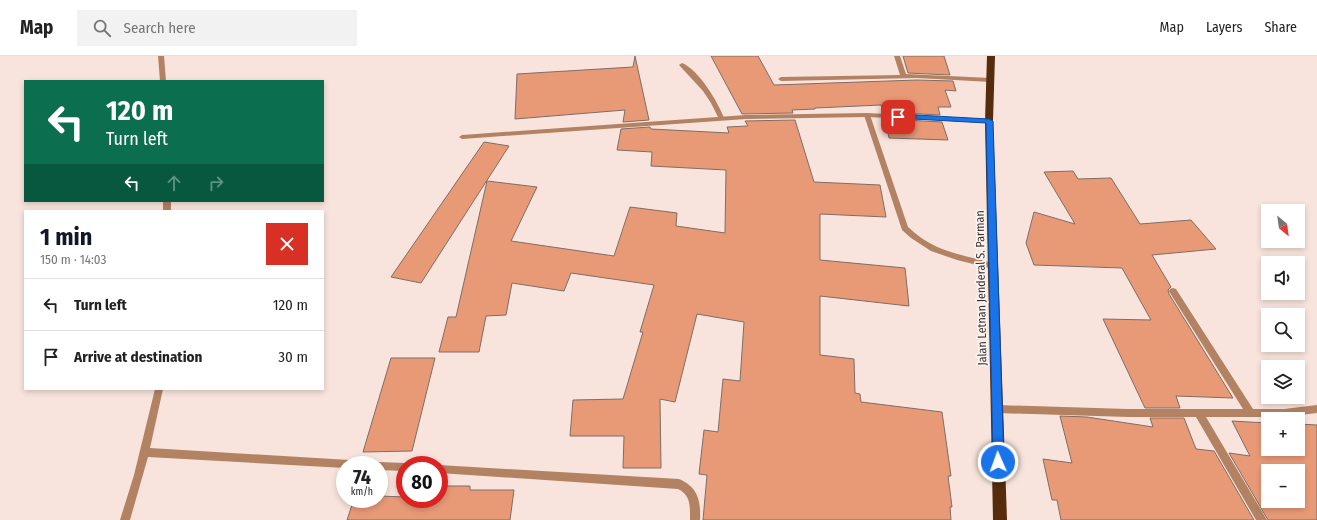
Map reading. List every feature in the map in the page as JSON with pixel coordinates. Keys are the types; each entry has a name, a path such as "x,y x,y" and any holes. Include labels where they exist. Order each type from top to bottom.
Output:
{"highway":[{"name":"Jalan Letnan Jenderal S. Parman","path":"991,56 989,121 1000,520"}],"street":[{"path":"161,56 163,80"},
{"path":"897,56 903,76"},
{"path":"682,65 709,94 718,108 722,118"},
{"path":"781,79 903,76 991,80"},
{"path":"867,115 904,228 914,238 926,245 957,258 993,266"},
{"path":"462,137 722,118 867,115 989,121"},
{"path":"1173,291 1250,412"},
{"path":"125,520 144,452 159,390"},
{"path":"997,409 1199,413 1284,412 1317,409"},
{"path":"1199,413 1262,520"},
{"path":"144,452 336,463"},
{"path":"448,470 679,484 687,487 693,495 696,507 695,520"}],"building":[{"path":"635,56 649,120 623,122 625,110 515,119 517,74 633,67"},
{"path":"711,56 758,56 774,85 917,80 953,81 956,91 945,90 951,107 938,107 940,115 883,112 881,105 792,110 793,113 742,114"},
{"path":"903,56 944,56 950,75 908,73"},
{"path":"885,119 942,122 948,140 889,138"},
{"path":"795,120 814,182 880,185 886,217 820,214 820,260 905,268 909,306 820,296 820,355 854,359 855,393 860,394 861,402 942,412 951,476 948,476 952,507 950,507 951,520 703,520 707,475 699,474 704,430 718,432 723,379 740,381 744,322 697,314 675,402 660,399 661,468 623,468 624,436 570,436 573,400 623,399 643,332 640,332 654,285 571,273 564,291 512,283 506,315 486,316 479,352 439,352 448,317 456,317 487,181 537,187 511,241 614,256 630,207 677,213 676,226 725,233 726,170 651,166 652,152 617,150 621,129 650,127 651,129 729,133 727,127 748,126 745,121"},
{"path":"484,142 509,146 421,283 391,277"},
{"path":"1073,171 1078,179 1111,178 1140,224 1191,220 1216,249 1152,255 1171,287 1168,290 1169,294 1233,398 1176,396 1180,408 1145,408 1103,319 1151,320 1122,268 1034,265 1026,243 1034,212 1075,224 1044,172"},
{"path":"391,358 435,358 412,451 363,452"},
{"path":"1060,416 1087,417 1153,427 1150,418 1184,418 1196,449 1214,451 1254,520 1061,520 1057,500 1052,500 1043,459 1072,463"},
{"path":"1232,421 1261,423 1261,456 1305,456 1305,424 1317,425 1317,520 1268,520 1261,508 1305,508 1305,464 1261,464 1261,508 1229,453 1250,456"},
{"path":"448,486 470,486 470,490 514,490 510,520 347,520 351,508 388,508 388,496 396,497 396,508 448,508"}],"route":[{"path":"898,117 989,121 998,462"}]}
